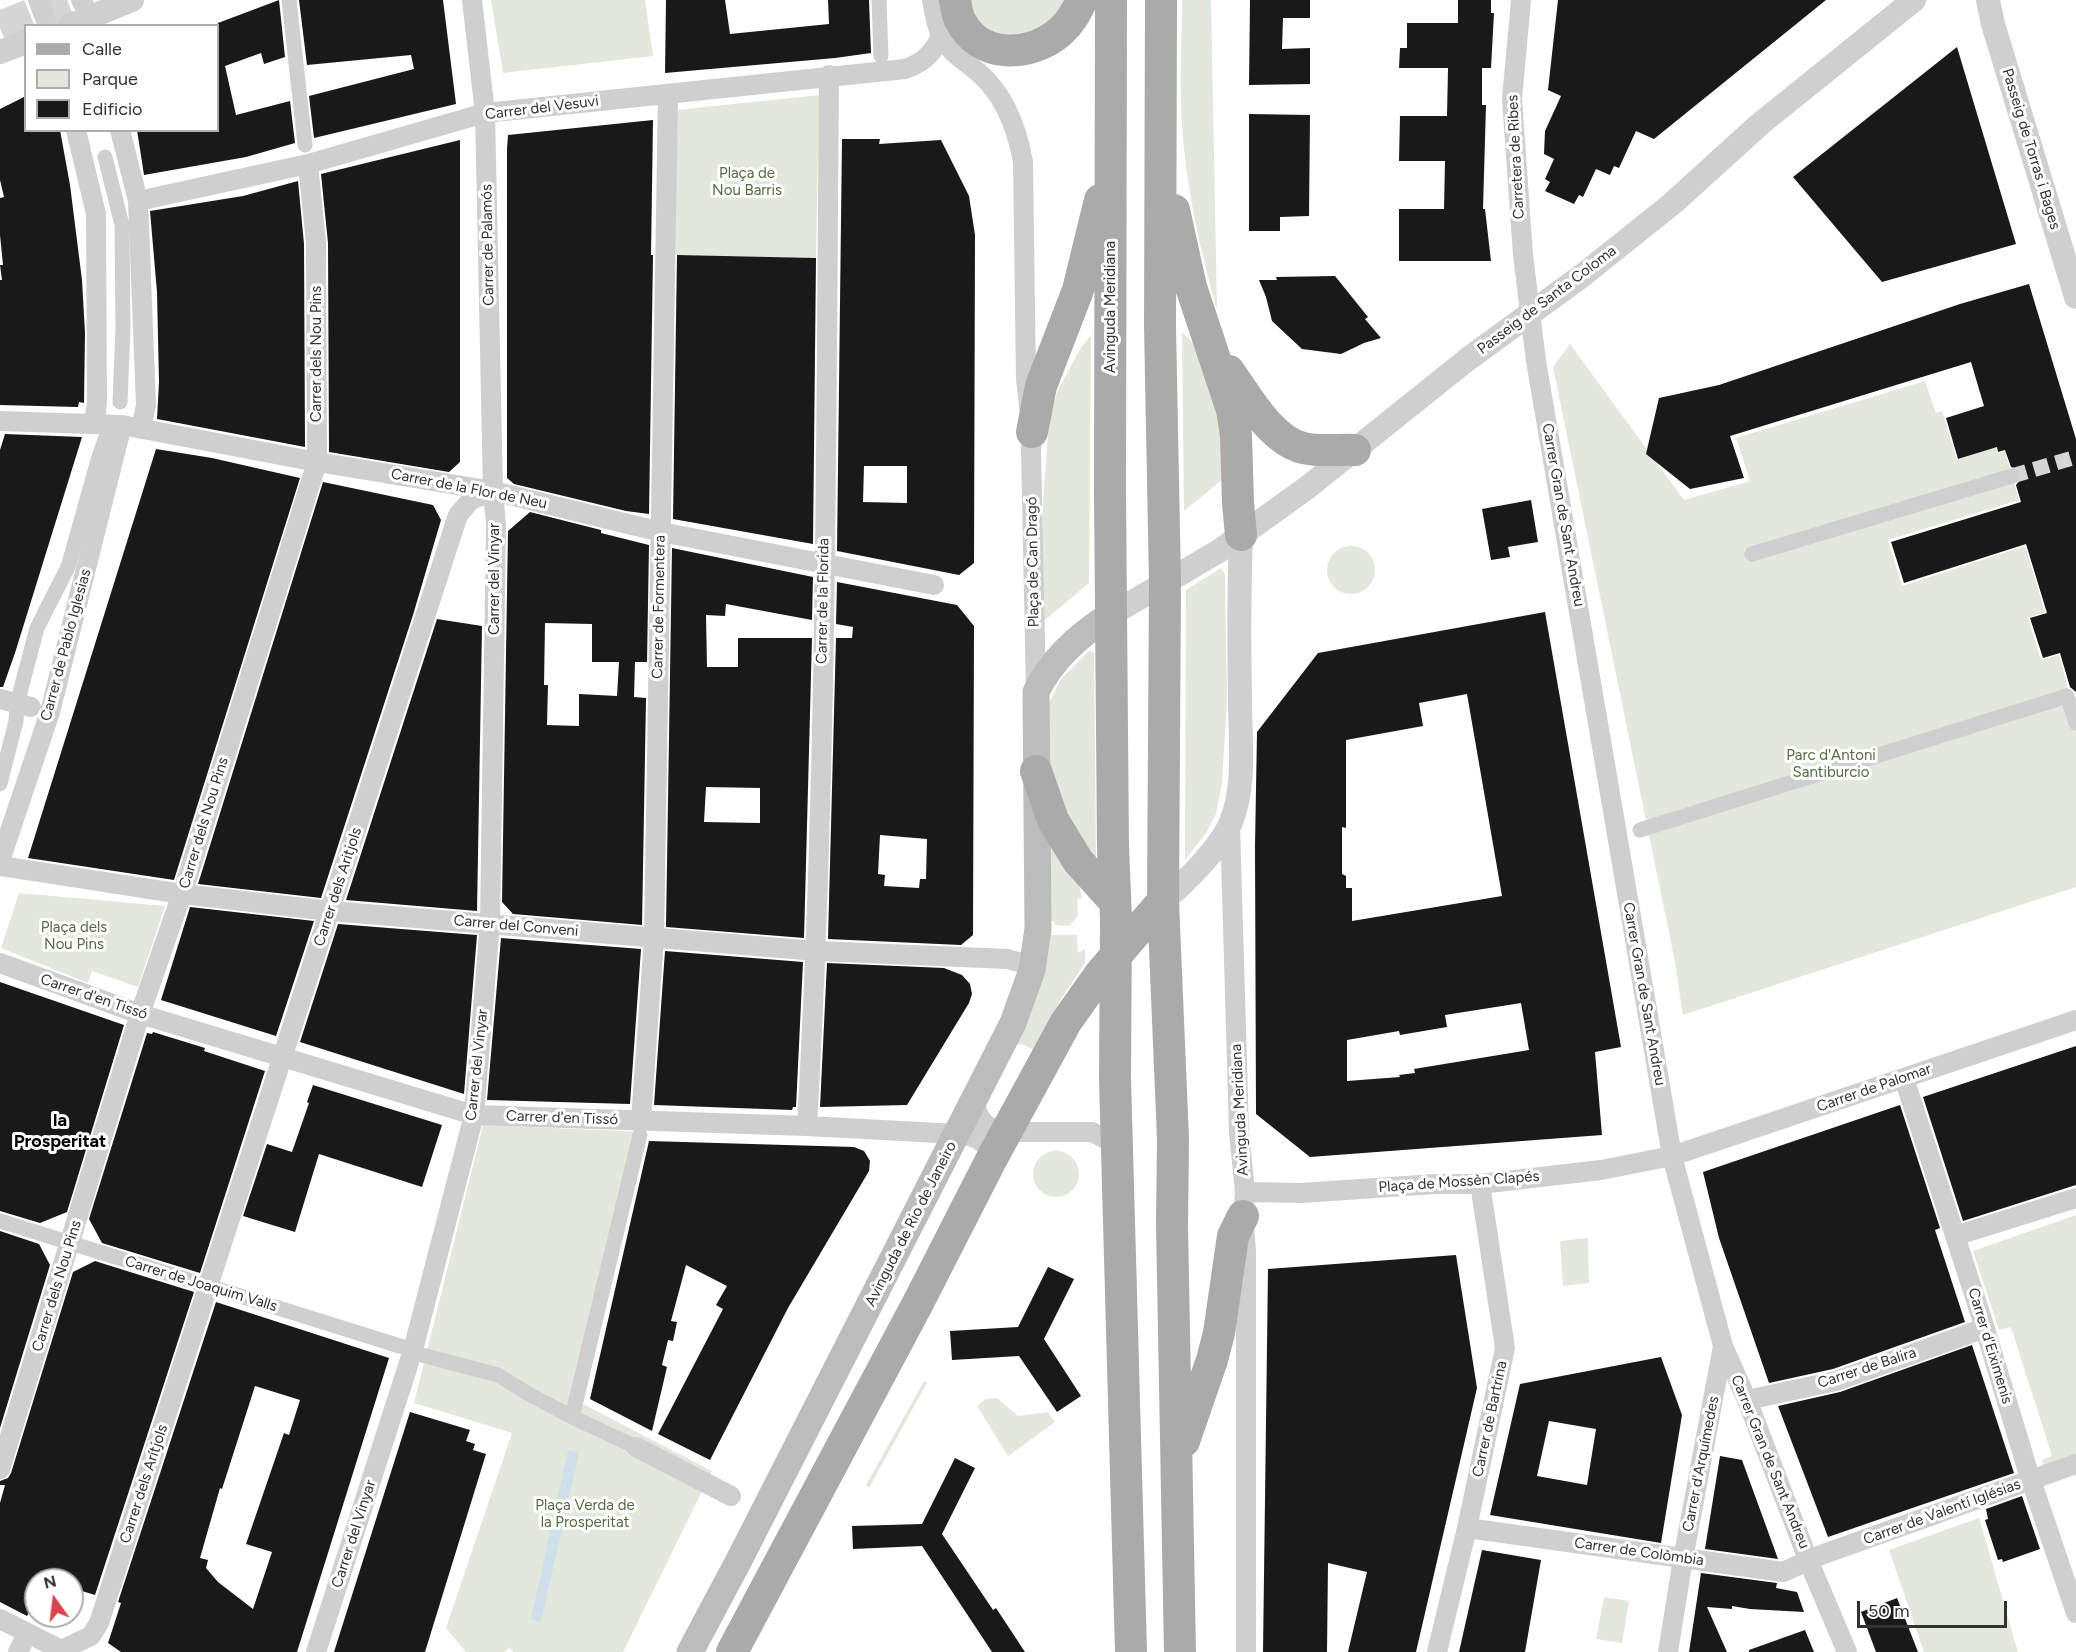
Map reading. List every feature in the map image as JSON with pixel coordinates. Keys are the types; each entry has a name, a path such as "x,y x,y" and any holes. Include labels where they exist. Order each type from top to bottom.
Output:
{"main road":[{"path":"955,0 959,18 972,36 990,48 1008,51 1028,50 1048,41 1074,16 1082,0"},
{"name":"Avinguda Meridiana","path":"1111,0 1110,479 1116,1152 1131,1652"},
{"path":"1161,0 1160,327 1165,583 1163,901 1172,1125 1180,1652"},
{"path":"1160,141 1184,260 1232,410 1236,435 1237,497 1241,535"},
{"path":"1032,432 1041,386 1078,290 1112,153"},
{"path":"1205,328 1247,398 1280,438 1306,449 1355,450"},
{"name":"Plaça de Can Dragó","path":"1036,771 1036,692 1048,669 1061,655 1077,639 1112,614"},
{"path":"1036,771 1053,820 1078,861 1115,902"},
{"name":"Avinguda de Rio de Janeiro","path":"690,1652 1013,1023 1032,970 1038,929 1036,771"},
{"path":"732,1652 1066,1022 1115,956 1163,901"},
{"path":"1177,1462 1212,1360 1219,1332 1233,1236 1244,1204"}],"street":[{"path":"38,0 47,24"},
{"path":"84,17 132,0"},
{"name":"Carrer dels Nou Pins","path":"0,1469 66,1241 182,894 318,462 316,243 289,0"},
{"name":"Carrer de Palamós","path":"471,0 485,113 494,491"},
{"path":"879,0 881,56"},
{"path":"932,0 941,37 964,62 979,73 1000,97 1019,138 1023,162 1026,379 1032,432"},
{"name":"Carretera de Ribes","path":"1521,0 1512,99 1522,255 1530,313"},
{"name":"Passeig de Santa Coloma","path":"1165,583 1219,551 1280,508 1468,359 1583,274 1673,203 1760,124 1914,0"},
{"name":"Passeig de Torras i Bages","path":"1988,0 1993,24 2076,297"},
{"name":"Carrer del Vesuvi","path":"138,201 306,154 485,113 829,75 905,69 916,65 934,51 941,37"},
{"path":"0,52 24,43"},
{"name":"Carrer de la Florida","path":"807,1126 817,951 829,75"},
{"name":"Carrer de Formentera","path":"640,1127 654,938 668,94"},
{"name":"Carrer de Pablo Iglesias","path":"76,132 96,214 97,403 116,427"},
{"name":"Carrer de Pablo Iglesias","path":"0,784 16,721 16,703 37,628 68,567 98,460 116,427 146,405 138,201 121,132"},
{"path":"105,157 122,225 123,328 120,402"},
{"name":"Carrer Gran de Sant Andreu","path":"1530,313 1672,1156 1723,1346 1748,1400 1809,1562 1847,1652"},
{"name":"Carrer de la Flor de Neu","path":"0,421 116,427 494,491 661,532 934,585"},
{"name":"Carrer de Pablo Iglesias","path":"0,864 50,712 116,427"},
{"name":"Plaça de Can Dragó","path":"1032,432 1036,692"},
{"path":"1752,554 2012,476"},
{"name":"Carrer dels Aritjols","path":"206,1293 458,515 471,500 494,491"},
{"name":"Carrer del Vinyar","path":"316,1652 413,1350 474,1115 490,923 496,525 494,491"},
{"name":"Avinguda Meridiana","path":"1241,535 1240,753 1237,799 1230,824 1239,1132 1246,1251 1246,1652"},
{"path":"1112,614 1165,583"},
{"path":"1640,830 2067,696 2076,723"},
{"path":"1163,901 1187,879 1230,824"},
{"name":"Carrer del Conveni","path":"0,864 182,894 330,912 490,923 817,951 1008,959 1025,964 1032,970"},
{"name":"Carrer d'en Tissó","path":"0,963 140,1014 474,1115 640,1127 807,1126 957,1134 973,1136 989,1149 999,1145"},
{"name":"Carrer de Palomar","path":"1672,1156 2076,1020"},
{"name":"Carrer d'Eiximenis","path":"1904,1078 1985,1328 2031,1480 2076,1613"},
{"path":"974,1101 981,1122 994,1129 999,1145 1092,1132 1109,1141 1116,1152"},
{"path":"572,1417 640,1127"},
{"name":"Plaça de Mossèn Clapés","path":"1244,1204 1302,1193 1435,1184 1480,1184 1601,1170 1672,1156"},
{"name":"Carrer de Bartrina","path":"1437,1652 1467,1528 1505,1348 1480,1184"},
{"path":"1955,1236 2076,1198"},
{"name":"Carrer de Joaquim Valls","path":"0,1221 66,1241 206,1293 403,1347"},
{"name":"Carrer dels Arítjols","path":"63,1651 91,1636 99,1623 206,1293"},
{"name":"Carrer de Balira","path":"1748,1400 1836,1381 1985,1328"},
{"name":"Carrer d'Arquímedes","path":"1668,1652 1723,1346"},
{"path":"422,1355 498,1375 572,1417 731,1496"},
{"name":"Carrer de Valentí Iglésias","path":"1809,1562 2076,1464"},
{"name":"Carrer de Colòmbia","path":"1467,1528 1783,1572 1809,1562"},
{"path":"0,1619 63,1651"},
{"path":"18,1652 27,1634"}],"green space":[{"path":"491,0 645,0 653,56 503,73"},
{"path":"964,0 1066,0 1047,29 1008,40 980,26"},
{"path":"1182,0 1211,0 1217,310 1195,218 1184,149 1181,94"},
{"name":"Plaça de Nou Barris","path":"819,95 816,258 674,255 677,110"},
{"path":"1182,332 1194,344 1208,367 1220,428 1223,479 1184,511"},
{"path":"1091,335 1089,583 1045,620 1041,613 1043,501 1049,421 1057,392 1080,349"},
{"name":"Parc d'Antoni Santiburcio","path":"1570,344 1684,500 1750,481 1736,438 1925,381 1936,413 1942,411 1957,460 1996,447 1998,453 2005,451 2019,500 1888,540 1902,586 2025,546 2045,612 2028,618 2041,660 2059,655 2076,718 2076,887 1683,1015 1674,957 1553,367"},
{"path":"1351,546 1368,553 1375,570 1368,587 1351,594 1334,587 1327,570 1334,553"},
{"path":"1221,568 1225,575 1227,700 1222,783 1216,814 1206,833 1185,860 1186,590"},
{"path":"1090,650 1094,653 1096,858 1094,865 1051,799 1047,707 1061,679"},
{"path":"1048,825 1080,888 1082,898 1077,899 1078,916 1069,926 1055,925 1054,921 1048,921"},
{"name":"Plaça dels Nou Pins","path":"19,893 165,906 138,987 92,971 88,983 1,948"},
{"path":"1048,935 1077,935 1078,953 1085,949 1085,963 1061,999 1034,1050 1022,1044 1017,1045 1037,991 1044,965"},
{"name":"Plaça Verda de la Prosperitat","path":"483,1125 645,1132 583,1404 712,1471 623,1652 514,1652 509,1647 505,1652 466,1652 446,1628 512,1433 414,1403"},
{"path":"1056,1151 1072,1158 1079,1174 1072,1190 1056,1197 1040,1190 1033,1174 1040,1158"},
{"path":"2076,1215 2076,1457 2043,1467 2042,1460 2052,1456 2011,1327 1999,1330 1973,1251"},
{"path":"1588,1238 1589,1283 1563,1286 1560,1241"},
{"path":"924,1381 927,1383 869,1488 866,1485"},
{"path":"997,1398 1018,1416 1048,1412 1055,1422 1008,1456 977,1406 986,1399"},
{"path":"1979,1518 2018,1652 1924,1652 1889,1550"},
{"path":"1604,1597 1629,1601 1622,1643 1596,1639"}],"shaded area":[{"path":"568,1450 579,1453 541,1622 531,1619"}],"building":[{"path":"279,0 285,57 264,64 261,53 225,66 236,115 290,101 295,143 246,157 144,175 137,132 219,132 218,23"},
{"path":"299,0 443,0 456,104 314,138 309,96 414,69 411,55 307,65"},
{"path":"666,0 725,0 730,34 829,24 828,0 869,0 871,53 665,73"},
{"path":"1250,0 1310,0 1310,18 1283,18 1282,49 1310,48 1310,84 1249,85"},
{"path":"1458,0 1491,0 1491,13 1494,13 1491,68 1482,68 1482,105 1486,105 1483,209 1485,209 1491,261 1399,261 1399,209 1444,209 1445,161 1399,161 1400,116 1447,116 1448,68 1399,68 1400,48 1407,48 1407,23 1458,23"},
{"path":"1558,0 1826,0 1654,139 1636,131 1619,168 1614,166 1610,175 1596,169 1583,197 1579,195 1574,204 1545,191 1550,182 1545,179 1554,159 1544,154 1545,131 1561,96 1548,90"},
{"path":"1957,47 2016,244 1882,282 1793,177"},
{"path":"24,97 24,132 60,132 70,185 82,280 85,333 84,403 79,402 78,407 0,405 0,280 2,280 0,265 3,265 0,198 4,197 0,180 0,109"},
{"path":"1249,114 1310,115 1309,216 1280,217 1280,231 1249,231"},
{"path":"653,120 649,514 626,511 514,484 507,478 507,149 508,135"},
{"path":"842,139 880,139 879,144 941,140 969,196 975,235 974,563 959,575 837,551","holes":["864,466 907,466 907,503 863,502"]},
{"path":"460,140 460,462 449,472 329,452 328,243 321,174"},
{"path":"298,181 304,244 305,447 157,419 159,382 157,292 150,211 243,196"},
{"path":"677,255 816,258 813,544 673,519"},
{"path":"1335,276 1368,317 1365,319 1381,338 1341,354 1302,349 1272,321 1259,280 1277,280 1276,277"},
{"path":"2029,284 2076,439 2076,692 2070,687 2060,653 2043,658 2030,618 2047,613 2026,544 1904,583 1891,542 2021,502 2016,485 2021,479 2021,473 2018,469 2011,467 2005,450 1998,452 1997,447 1958,459 1946,418 1984,406 1971,362 1730,436 1744,478 1690,489 1646,454 1659,398 1719,385 1960,304"},
{"path":"5,434 82,437 15,653 3,687 0,687 0,450"},
{"path":"156,449 212,458 300,478 174,880 28,858"},
{"path":"323,482 433,505 441,520 413,615 321,898 198,884"},
{"path":"1531,500 1538,542 1508,547 1510,557 1491,560 1482,509"},
{"path":"530,512 649,545 647,662 635,662 634,697 646,698 642,925 513,914 502,902 508,531","holes":["545,623 592,624 592,662 619,662 617,696 579,694 579,726 547,725 548,685 544,685"]},
{"path":"672,548 813,577 812,620 726,604 725,616 706,615 707,667 738,667 738,638 812,638 804,938 666,927","holes":["706,787 760,788 760,823 704,822"]},
{"path":"837,582 957,605 974,626 973,935 961,945 828,939 836,638 852,638 853,627 836,624","holes":["880,835 927,839 926,879 920,879 919,888 884,886 885,875 878,874"]},
{"path":"1545,612 1621,1047 1595,1052 1602,1135 1310,1157 1256,1114 1257,732 1318,653","holes":["1467,694 1502,896 1352,921 1352,888 1346,888 1346,876 1342,874 1342,827 1346,828 1346,740 1423,726 1419,703","1521,1003 1529,1050 1414,1069 1415,1073 1399,1075 1400,1077 1347,1081 1347,1040 1399,1031 1400,1035 1447,1027 1445,1015"]},
{"path":"437,619 482,626 477,911 346,900"},
{"path":"190,907 314,921 276,1036 161,1000"},
{"path":"338,924 477,935 464,1094 300,1042"},
{"path":"501,938 641,949 630,1104 487,1100"},
{"path":"665,951 803,962 796,1107 792,1110 654,1105"},
{"path":"827,963 944,968 962,975 970,984 972,994 969,1003 907,1105 820,1107"},
{"path":"0,982 124,1025 67,1212 40,1223 0,1211"},
{"path":"153,1032 205,1048 204,1051 265,1071 200,1273 102,1243 89,1219 147,1033 152,1034"},
{"path":"2076,1046 2076,1185 1963,1221 1923,1097"},
{"path":"313,1085 442,1125 422,1187 319,1154 295,1232 243,1216 267,1144 292,1152"},
{"path":"1900,1105 1940,1228 1935,1230 1965,1322 1833,1369 1769,1383 1719,1238 1703,1172"},
{"path":"649,1141 854,1147 864,1151 870,1161 869,1171 788,1308 710,1460 658,1434 723,1309 716,1305 727,1286 686,1265 671,1321 677,1322 673,1341 668,1340 662,1365 667,1367 652,1431 590,1399"},
{"path":"0,1231 39,1244 50,1265 0,1428"},
{"path":"1456,1255 1477,1388 1416,1652 1348,1652 1367,1572 1328,1563 1327,1652 1263,1652 1268,1269"},
{"path":"95,1261 194,1292 95,1595 84,1592 84,1568 24,1568 24,1614 0,1602 0,1503 5,1485 0,1485 0,1481 8,1478 11,1473 73,1272"},
{"path":"1048,1267 1074,1279 1044,1339 1081,1396 1057,1412 1019,1356 952,1360 950,1331 1018,1327"},
{"path":"216,1302 389,1358 297,1652 121,1652 108,1643 121,1603 118,1602","holes":["255,1386 300,1400 289,1435 284,1433 246,1544 272,1552 253,1609 218,1582 206,1568 208,1560 200,1558 220,1488 222,1489"]},
{"path":"1972,1345 2014,1473 1828,1537 1778,1406 1840,1392"},
{"path":"1661,1357 1682,1415 1661,1543 1490,1515 1520,1384","holes":["1549,1421 1596,1429 1587,1485 1537,1476"]},
{"path":"410,1412 470,1430 466,1441 475,1444 473,1450 486,1454 425,1652 334,1652"},
{"path":"1720,1456 1742,1460 1778,1559 1705,1549"},
{"path":"955,1458 975,1468 942,1534 993,1610 996,1608 1025,1652 992,1652 922,1546 853,1549 852,1526 922,1524"},
{"path":"2022,1496 2040,1549 2003,1562 2002,1559 1998,1560 1985,1520 1988,1519 1986,1509"},
{"path":"1482,1550 1541,1560 1525,1652 1459,1652"},
{"path":"1701,1573 1777,1583 1776,1588 1797,1592 1804,1612 1732,1606 1732,1609 1707,1607 1727,1652 1689,1652"},
{"path":"1897,1598 1918,1652 1876,1652 1861,1612"},
{"path":"1805,1630 1814,1652 1749,1652 1749,1650"}],"tunnel":[{"path":"0,28 67,0"},
{"path":"2012,476 2076,457"}],"district":[{"name":"la Prosperitat","path":"60,1131"}]}
